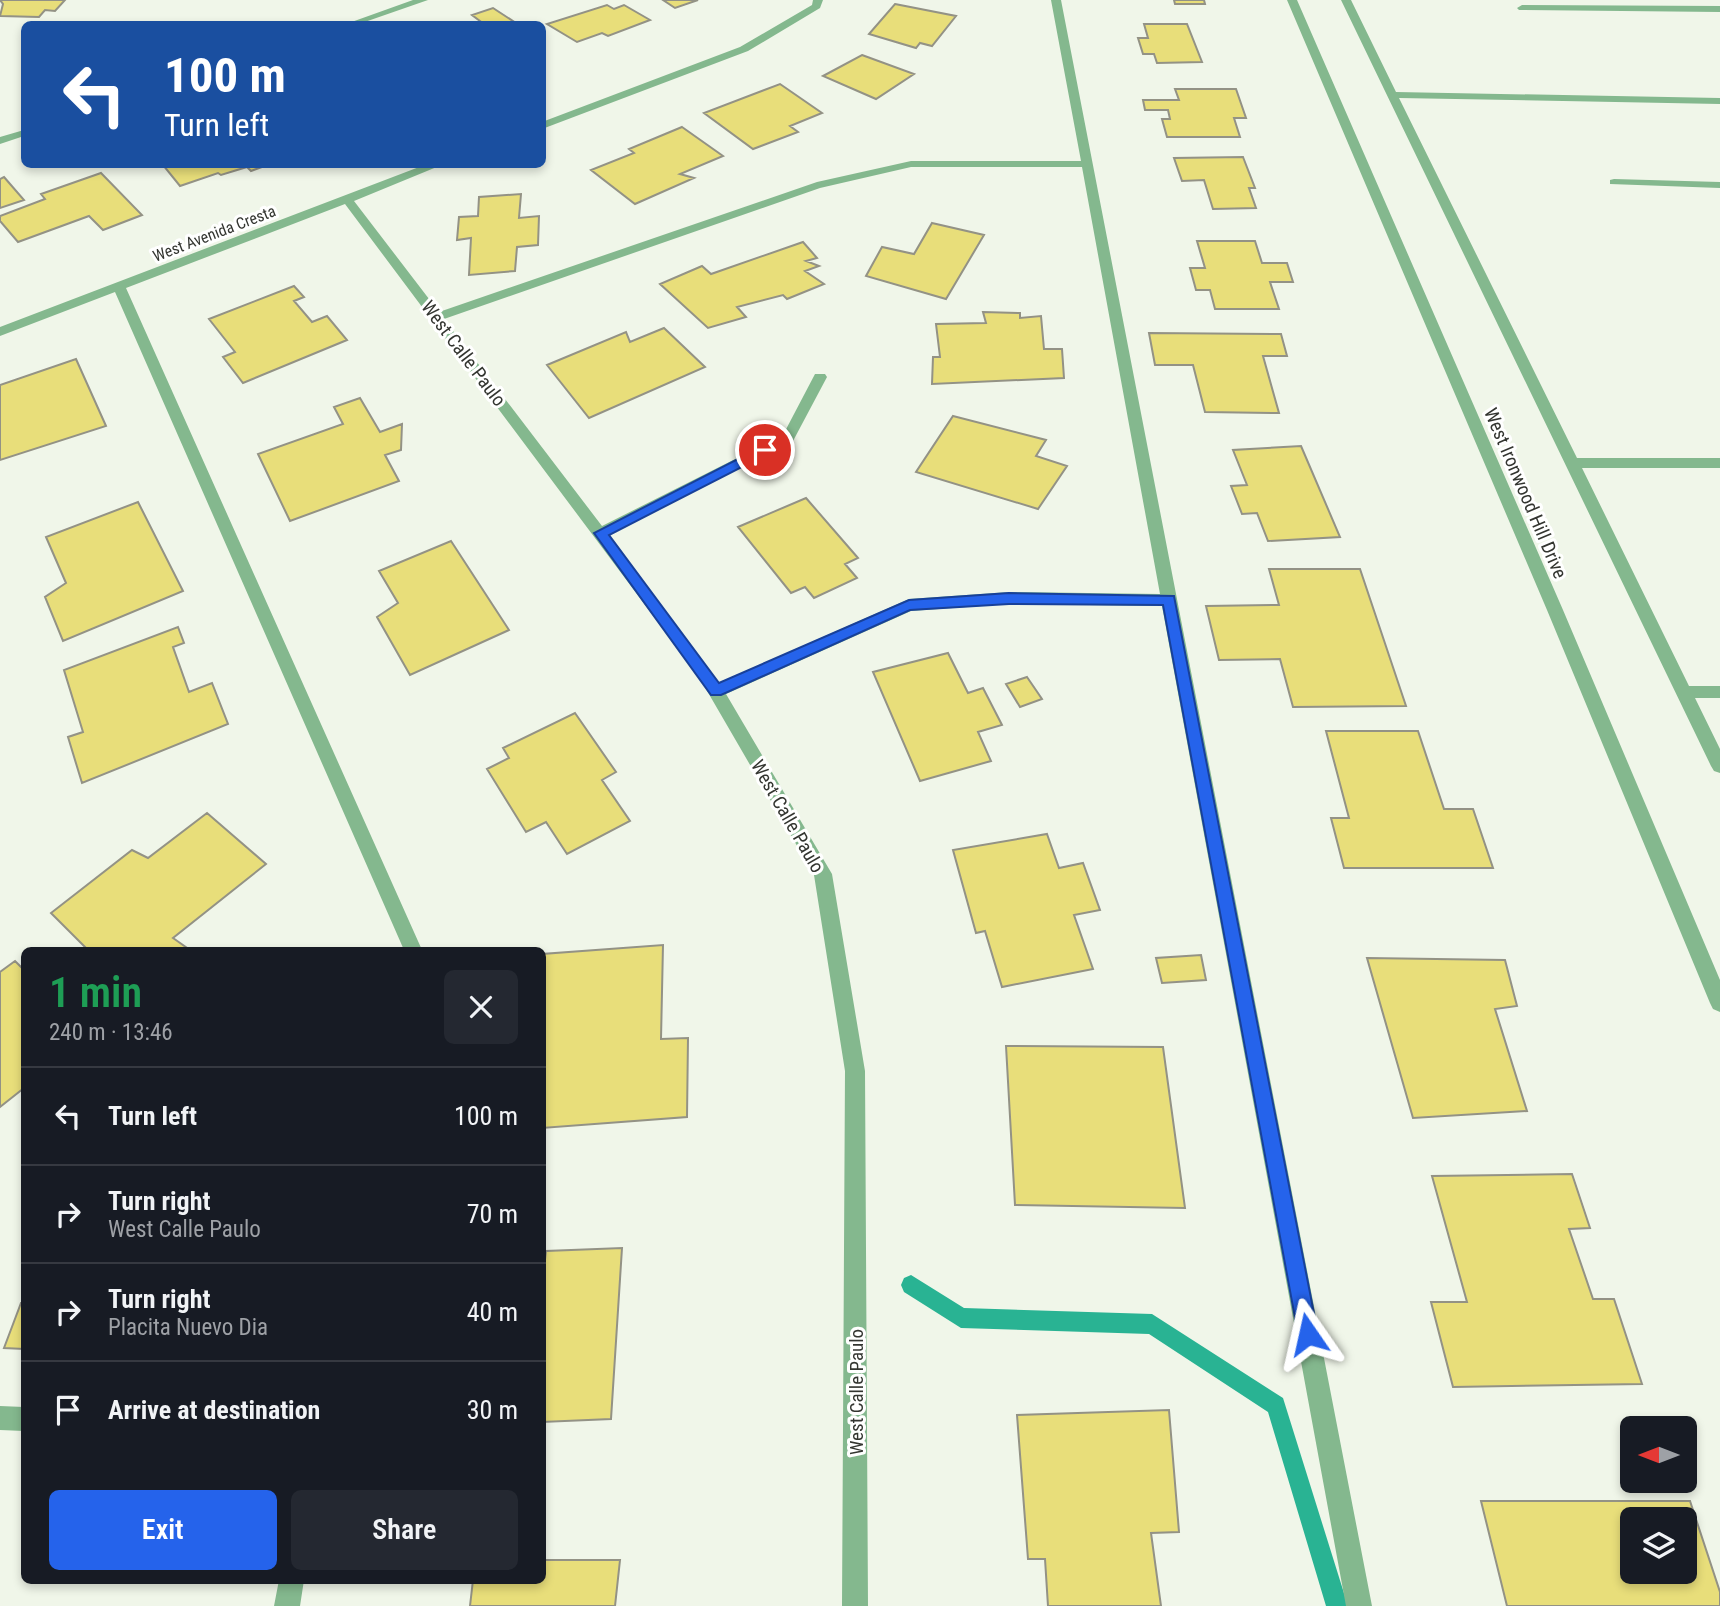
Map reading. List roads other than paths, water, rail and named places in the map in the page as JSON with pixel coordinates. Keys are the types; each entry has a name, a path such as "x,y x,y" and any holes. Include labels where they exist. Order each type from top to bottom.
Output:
{"street":[{"path":"360,21 423,0"},
{"path":"546,123 744,49 817,6 818,0"},
{"path":"1056,0 1359,1606"},
{"name":"West Ironwood Hill Drive","path":"1292,0 1534,559 1720,1003"},
{"path":"1346,0 1720,766"},
{"path":"1522,8 1720,9"},
{"path":"1393,95 1720,101"},
{"path":"0,141 21,134"},
{"path":"436,317 817,185 911,164 1087,164"},
{"name":"West Avenida Cresta","path":"0,332 428,168"},
{"path":"1614,182 1720,185"},
{"name":"West Calle Paulo","path":"347,199 601,533 716,691 823,874 855,1071 855,1606"},
{"path":"119,286 412,947"},
{"path":"601,533 788,438 821,377"},
{"path":"1570,463 1720,463"},
{"path":"716,691 909,605 1009,598 1169,600"},
{"path":"1685,692 1720,692"},
{"path":"0,1418 21,1419"},
{"path":"287,1606 291,1584"}],"waterway":[{"path":"911,1285 961,1318 1152,1324 1276,1405 1337,1606"}]}
